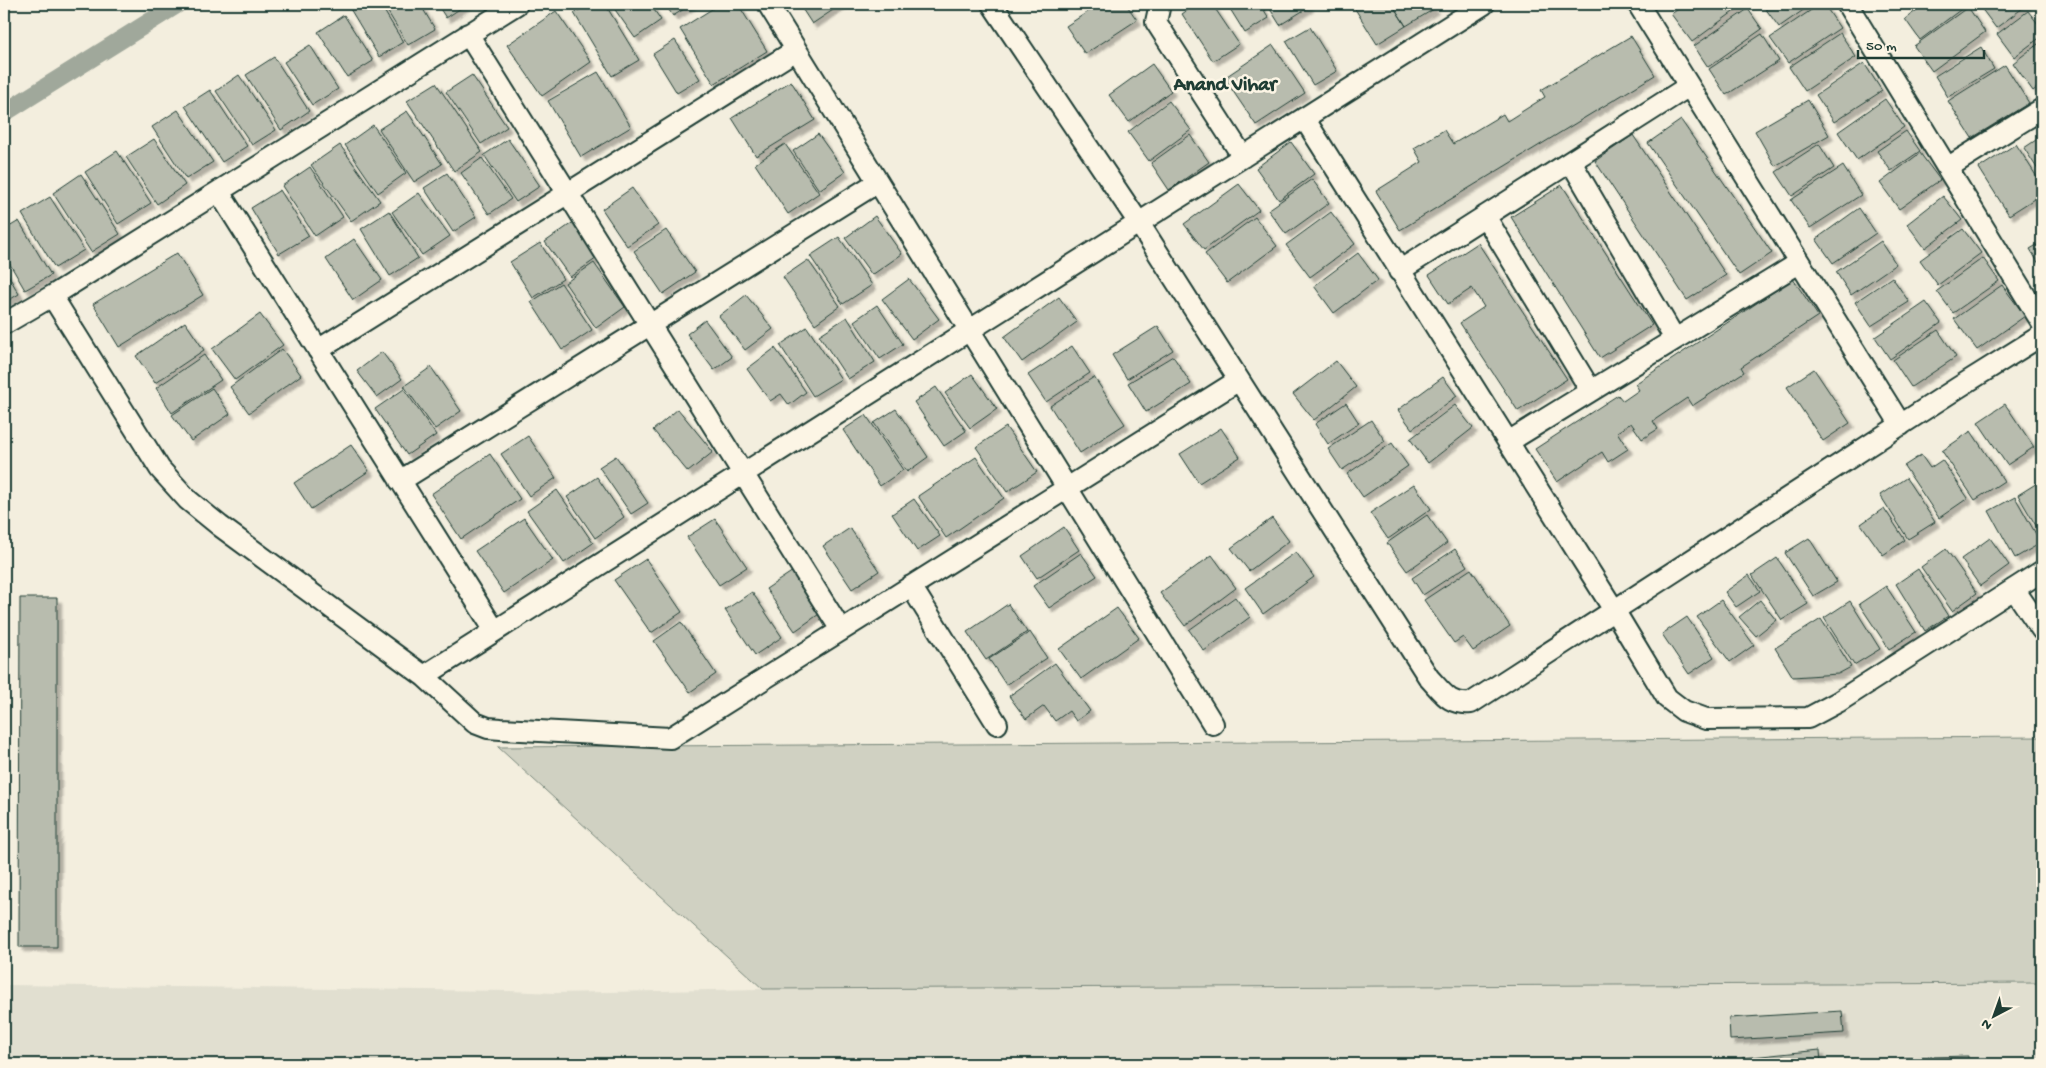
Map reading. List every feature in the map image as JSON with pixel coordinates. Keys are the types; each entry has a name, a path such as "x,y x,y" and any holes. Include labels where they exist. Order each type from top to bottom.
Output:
{"street":[{"path":"4,324 219,192 517,4"},
{"path":"768,4 1213,724"},
{"path":"992,4 1139,223 1429,678 1450,701 1460,704 1471,703 2042,335"},
{"path":"1160,4 1156,22 1243,157"},
{"path":"424,676 1484,4"},
{"path":"1638,4 1900,425"},
{"path":"1847,4 2042,323"},
{"path":"468,34 841,630"},
{"path":"318,350 796,50"},
{"path":"1399,271 1689,86"},
{"path":"1947,168 2042,109"},
{"path":"1304,118 1614,610 1667,698 1684,711 1706,719 1808,718 1838,702 2042,571"},
{"path":"1571,162 1675,338"},
{"path":"400,481 878,182"},
{"path":"219,192 495,631"},
{"path":"1485,216 1591,391"},
{"path":"1508,442 1799,262"},
{"path":"52,296 160,469 188,500 220,526 424,676 476,723 488,728 670,738 1239,380"},
{"path":"911,586 997,724"},
{"path":"2014,589 2042,630"}],"shaded area":[{"path":"2042,737 2042,983 763,989 498,747"},
{"path":"2042,983 2042,1064 4,1064 4,985 554,993 763,989"}],"building":[{"path":"355,4 380,4 403,42 379,57 349,7"},
{"path":"383,4 420,4 435,29 408,45"},
{"path":"437,4 467,4 446,18"},
{"path":"589,4 605,4 639,60 612,76 574,13"},
{"path":"611,4 650,4 661,20 635,38"},
{"path":"665,4 692,4 673,16"},
{"path":"720,4 738,4 767,51 714,84 680,29"},
{"path":"799,4 842,4 812,24"},
{"path":"1100,4 1126,4 1137,20 1085,54 1066,26"},
{"path":"1196,4 1212,4 1239,44 1213,61 1182,14"},
{"path":"1227,4 1260,4 1269,18 1245,33"},
{"path":"1267,4 1308,4 1309,7 1280,25"},
{"path":"1352,4 1392,4 1406,26 1377,44"},
{"path":"1392,4 1431,4 1434,9 1406,26"},
{"path":"1686,4 1744,4 1692,42 1671,14"},
{"path":"1762,4 1812,4 1779,27"},
{"path":"1820,4 1824,4 1840,28 1788,63 1770,38"},
{"path":"1925,4 1968,4 1920,40 1905,19"},
{"path":"1978,4 2026,4 2027,5 1996,28"},
{"path":"1968,7 1985,32 1932,71 1914,46"},
{"path":"1748,9 1762,29 1708,67 1694,46"},
{"path":"556,11 591,62 542,96 507,45"},
{"path":"2028,11 2042,29 2042,36 2014,57 1997,34"},
{"path":"344,15 373,61 347,77 318,32"},
{"path":"1310,27 1337,71 1313,85 1286,41"},
{"path":"1840,33 1856,57 1805,91 1789,67"},
{"path":"1762,34 1779,61 1726,95 1709,69"},
{"path":"1631,36 1655,75 1400,230 1376,191 1422,162 1414,148 1444,130 1453,144 1503,114 1507,121 1545,97 1541,90"},
{"path":"675,40 700,79 677,93 653,54"},
{"path":"2042,41 2042,84 2033,91 2013,63"},
{"path":"310,45 338,89 312,105 284,62"},
{"path":"1273,45 1305,93 1256,125 1224,78"},
{"path":"1981,47 1994,69 1948,97 1935,76"},
{"path":"274,57 309,111 281,130 246,75"},
{"path":"1864,63 1882,91 1834,122 1816,95"},
{"path":"1152,64 1171,91 1129,122 1109,95"},
{"path":"2005,65 2029,103 1972,138 1948,101"},
{"path":"598,72 631,127 581,157 548,101"},
{"path":"239,75 276,130 252,145 216,91"},
{"path":"472,75 507,127 481,144 446,92"},
{"path":"791,81 815,120 756,156 732,118"},
{"path":"436,83 482,152 454,171 407,101"},
{"path":"210,90 247,146 222,162 185,106"},
{"path":"1885,99 1904,127 1857,160 1838,132"},
{"path":"1808,100 1829,135 1775,166 1755,131"},
{"path":"1169,101 1191,130 1149,161 1128,132"},
{"path":"178,110 213,162 186,179 152,127"},
{"path":"407,111 442,164 414,182 379,129"},
{"path":"1681,120 1772,253 1739,275 1648,143"},
{"path":"373,125 406,173 378,193 345,145"},
{"path":"1906,131 1920,151 1891,171 1877,151"},
{"path":"818,134 845,172 819,190 793,151"},
{"path":"1190,135 1209,162 1169,190 1151,163"},
{"path":"1633,135 1726,275 1687,300 1595,161"},
{"path":"2042,136 2042,176 2024,148"},
{"path":"154,139 185,185 157,204 126,157"},
{"path":"508,139 540,186 516,202 484,155"},
{"path":"1291,142 1314,174 1279,200 1256,168"},
{"path":"785,144 819,193 788,214 755,164"},
{"path":"1819,144 1834,168 1792,196 1776,172"},
{"path":"2016,144 2042,185 2042,194 2009,215 1979,168"},
{"path":"340,145 380,201 351,221 311,165"},
{"path":"117,151 151,203 118,224 85,172"},
{"path":"1920,153 1940,180 1899,209 1880,183"},
{"path":"482,158 511,199 489,214 461,173"},
{"path":"1843,166 1861,195 1810,228 1791,200"},
{"path":"310,167 343,217 315,236 282,186"},
{"path":"447,173 476,217 453,232 424,188"},
{"path":"81,174 120,234 91,252 53,193"},
{"path":"1312,179 1329,203 1286,234 1268,210"},
{"path":"1239,184 1259,210 1204,250 1184,224"},
{"path":"1562,185 1652,325 1600,358 1511,217"},
{"path":"632,188 658,225 627,246 602,209"},
{"path":"280,190 309,236 279,254 251,208"},
{"path":"419,193 450,236 422,255 392,212"},
{"path":"1943,196 1962,220 1925,248 1907,224"},
{"path":"50,197 84,250 55,268 22,214"},
{"path":"1859,208 1876,233 1833,263 1816,239"},
{"path":"389,211 418,258 390,276 361,229"},
{"path":"1331,212 1355,244 1310,277 1286,245"},
{"path":"875,216 902,254 872,275 845,238"},
{"path":"1255,217 1277,246 1227,283 1205,254"},
{"path":"19,221 51,275 25,290 4,254 4,230"},
{"path":"575,221 600,256 570,277 545,242"},
{"path":"1963,229 1981,253 1938,285 1920,260"},
{"path":"666,230 695,272 663,294 634,251"},
{"path":"839,237 872,285 843,304 810,256"},
{"path":"354,239 382,280 353,300 326,259"},
{"path":"1881,241 1896,264 1851,295 1836,272"},
{"path":"2042,242 2042,269 2030,249"},
{"path":"540,243 563,279 533,298 510,262"},
{"path":"1478,243 1567,379 1518,411 1460,323 1484,307 1472,288 1448,304 1429,275"},
{"path":"177,253 203,295 119,347 93,304"},
{"path":"1358,253 1378,280 1334,313 1314,286"},
{"path":"1983,258 1999,281 1953,313 1937,291"},
{"path":"808,260 840,306 815,324 783,277"},
{"path":"594,263 625,307 596,328 565,283"},
{"path":"4,268 19,294 4,303"},
{"path":"1892,277 1909,302 1871,326 1855,302"},
{"path":"909,279 939,319 912,339 882,299"},
{"path":"1793,279 1818,316 1741,367 1744,372 1692,406 1687,398 1653,421 1658,429 1642,439 1631,423 1617,432 1628,449 1608,462 1602,452 1557,482 1535,449 1618,395 1623,401 1639,390 1635,384"},
{"path":"561,283 592,330 562,350 531,302"},
{"path":"2002,285 2025,316 1977,350 1954,319"},
{"path":"746,295 773,329 745,350 719,316"},
{"path":"1059,297 1077,322 1022,362 1004,337"},
{"path":"1926,302 1941,323 1890,359 1875,337"},
{"path":"877,305 903,344 880,359 854,321"},
{"path":"260,314 283,345 235,380 212,349"},
{"path":"847,317 875,362 848,379 819,335"},
{"path":"705,320 732,357 714,370 687,334"},
{"path":"185,322 204,350 155,383 136,356"},
{"path":"1158,326 1173,350 1127,379 1112,355"},
{"path":"807,327 841,379 813,396 780,345"},
{"path":"1938,330 1956,357 1911,387 1893,360"},
{"path":"1072,346 1090,373 1046,402 1028,375"},
{"path":"775,348 806,392 789,405 781,394 770,401 747,369"},
{"path":"282,349 301,375 249,413 230,387"},
{"path":"382,352 402,379 377,397 357,371"},
{"path":"204,355 221,380 172,413 156,388"},
{"path":"1173,356 1191,384 1146,412 1128,383"},
{"path":"1336,361 1356,387 1314,420 1293,394"},
{"path":"431,367 461,411 435,429 404,386"},
{"path":"1814,369 1850,423 1823,441 1787,387"},
{"path":"972,374 997,409 970,428 945,393"},
{"path":"1094,377 1125,424 1080,453 1050,406"},
{"path":"1443,377 1457,396 1412,429 1398,410"},
{"path":"2042,380 2042,393 2036,384"},
{"path":"936,387 966,431 944,446 914,402"},
{"path":"212,388 230,414 191,441 172,415"},
{"path":"404,389 436,435 407,455 375,409"},
{"path":"1346,403 1359,423 1328,444 1315,424"},
{"path":"2005,404 2034,447 2007,465 1978,422"},
{"path":"1455,405 1473,428 1428,463 1410,439"},
{"path":"678,409 713,452 688,472 653,430"},
{"path":"896,409 928,457 907,472 874,423"},
{"path":"866,415 903,470 880,486 843,430"},
{"path":"1371,420 1385,441 1342,470 1328,449"},
{"path":"1006,427 1037,472 1007,492 976,447"},
{"path":"1221,428 1240,457 1199,483 1180,454"},
{"path":"1971,431 2004,481 1975,500 1942,451"},
{"path":"528,436 556,478 529,496 501,454"},
{"path":"1392,443 1408,466 1363,497 1347,474"},
{"path":"351,445 369,471 311,509 294,483"},
{"path":"490,454 520,499 461,539 431,494"},
{"path":"1921,455 1930,468 1942,460 1968,498 1939,518 1904,466"},
{"path":"616,456 648,503 631,514 599,467"},
{"path":"976,457 1004,498 946,538 918,496"},
{"path":"597,477 624,517 595,538 567,497"},
{"path":"1906,478 1935,522 1908,539 1880,495"},
{"path":"2042,480 2042,536 2018,495"},
{"path":"1414,484 1431,509 1388,539 1370,513"},
{"path":"557,490 593,543 564,563 527,511"},
{"path":"2015,497 2041,543 2015,558 1989,511"},
{"path":"914,499 940,536 917,551 892,514"},
{"path":"1884,508 1905,540 1883,555 1861,524"},
{"path":"1427,515 1447,543 1407,571 1387,543"},
{"path":"524,518 553,560 504,593 475,551"},
{"path":"1272,518 1289,541 1249,571 1231,548"},
{"path":"715,519 747,567 719,585 687,537"},
{"path":"1064,527 1079,550 1037,578 1022,556"},
{"path":"850,528 879,571 852,589 823,546"},
{"path":"1809,538 1837,582 1813,596 1785,553"},
{"path":"1990,538 2009,565 1980,586 1961,559"},
{"path":"1455,549 1467,566 1423,595 1412,578"},
{"path":"1946,549 1977,593 1952,611 1921,567"},
{"path":"1296,552 1314,577 1263,614 1245,588"},
{"path":"1081,553 1097,576 1049,608 1033,586"},
{"path":"1212,555 1236,588 1185,626 1160,593"},
{"path":"1777,558 1808,604 1782,620 1752,575"},
{"path":"646,559 682,612 651,633 614,580"},
{"path":"1471,569 1510,626 1473,651 1463,637 1454,643 1424,600"},
{"path":"1918,569 1948,616 1925,631 1896,584"},
{"path":"793,571 822,612 795,631 766,589"},
{"path":"1749,575 1760,591 1736,607 1725,592"},
{"path":"1886,586 1916,632 1889,649 1859,604"},
{"path":"752,592 782,637 755,655 725,610"},
{"path":"1235,597 1250,617 1204,651 1189,630"},
{"path":"20,598 57,598 57,947 19,947"},
{"path":"1721,600 1754,645 1730,662 1697,617"},
{"path":"1760,600 1776,620 1756,636 1739,617"},
{"path":"1850,601 1880,649 1854,665 1824,618"},
{"path":"1008,604 1027,632 986,660 967,632"},
{"path":"1117,608 1139,638 1081,679 1059,649"},
{"path":"1687,617 1714,657 1689,674 1662,634"},
{"path":"1821,619 1851,667 1838,674 1793,677 1775,648"},
{"path":"681,622 716,674 690,692 654,641"},
{"path":"1030,632 1047,658 1006,685 989,659"},
{"path":"1055,663 1090,711 1076,721 1069,711 1055,721 1044,706 1026,719 1009,696"},
{"path":"1842,1011 1844,1033 1730,1040 1729,1018"},
{"path":"1820,1050 1821,1064 1743,1064 1742,1058"},
{"path":"1968,1056 1968,1064 1899,1064 1899,1058"}],"waterway":[{"path":"4,113 178,4"}],"district":[{"name":"Anand Vihar","path":"1225,86"}]}
